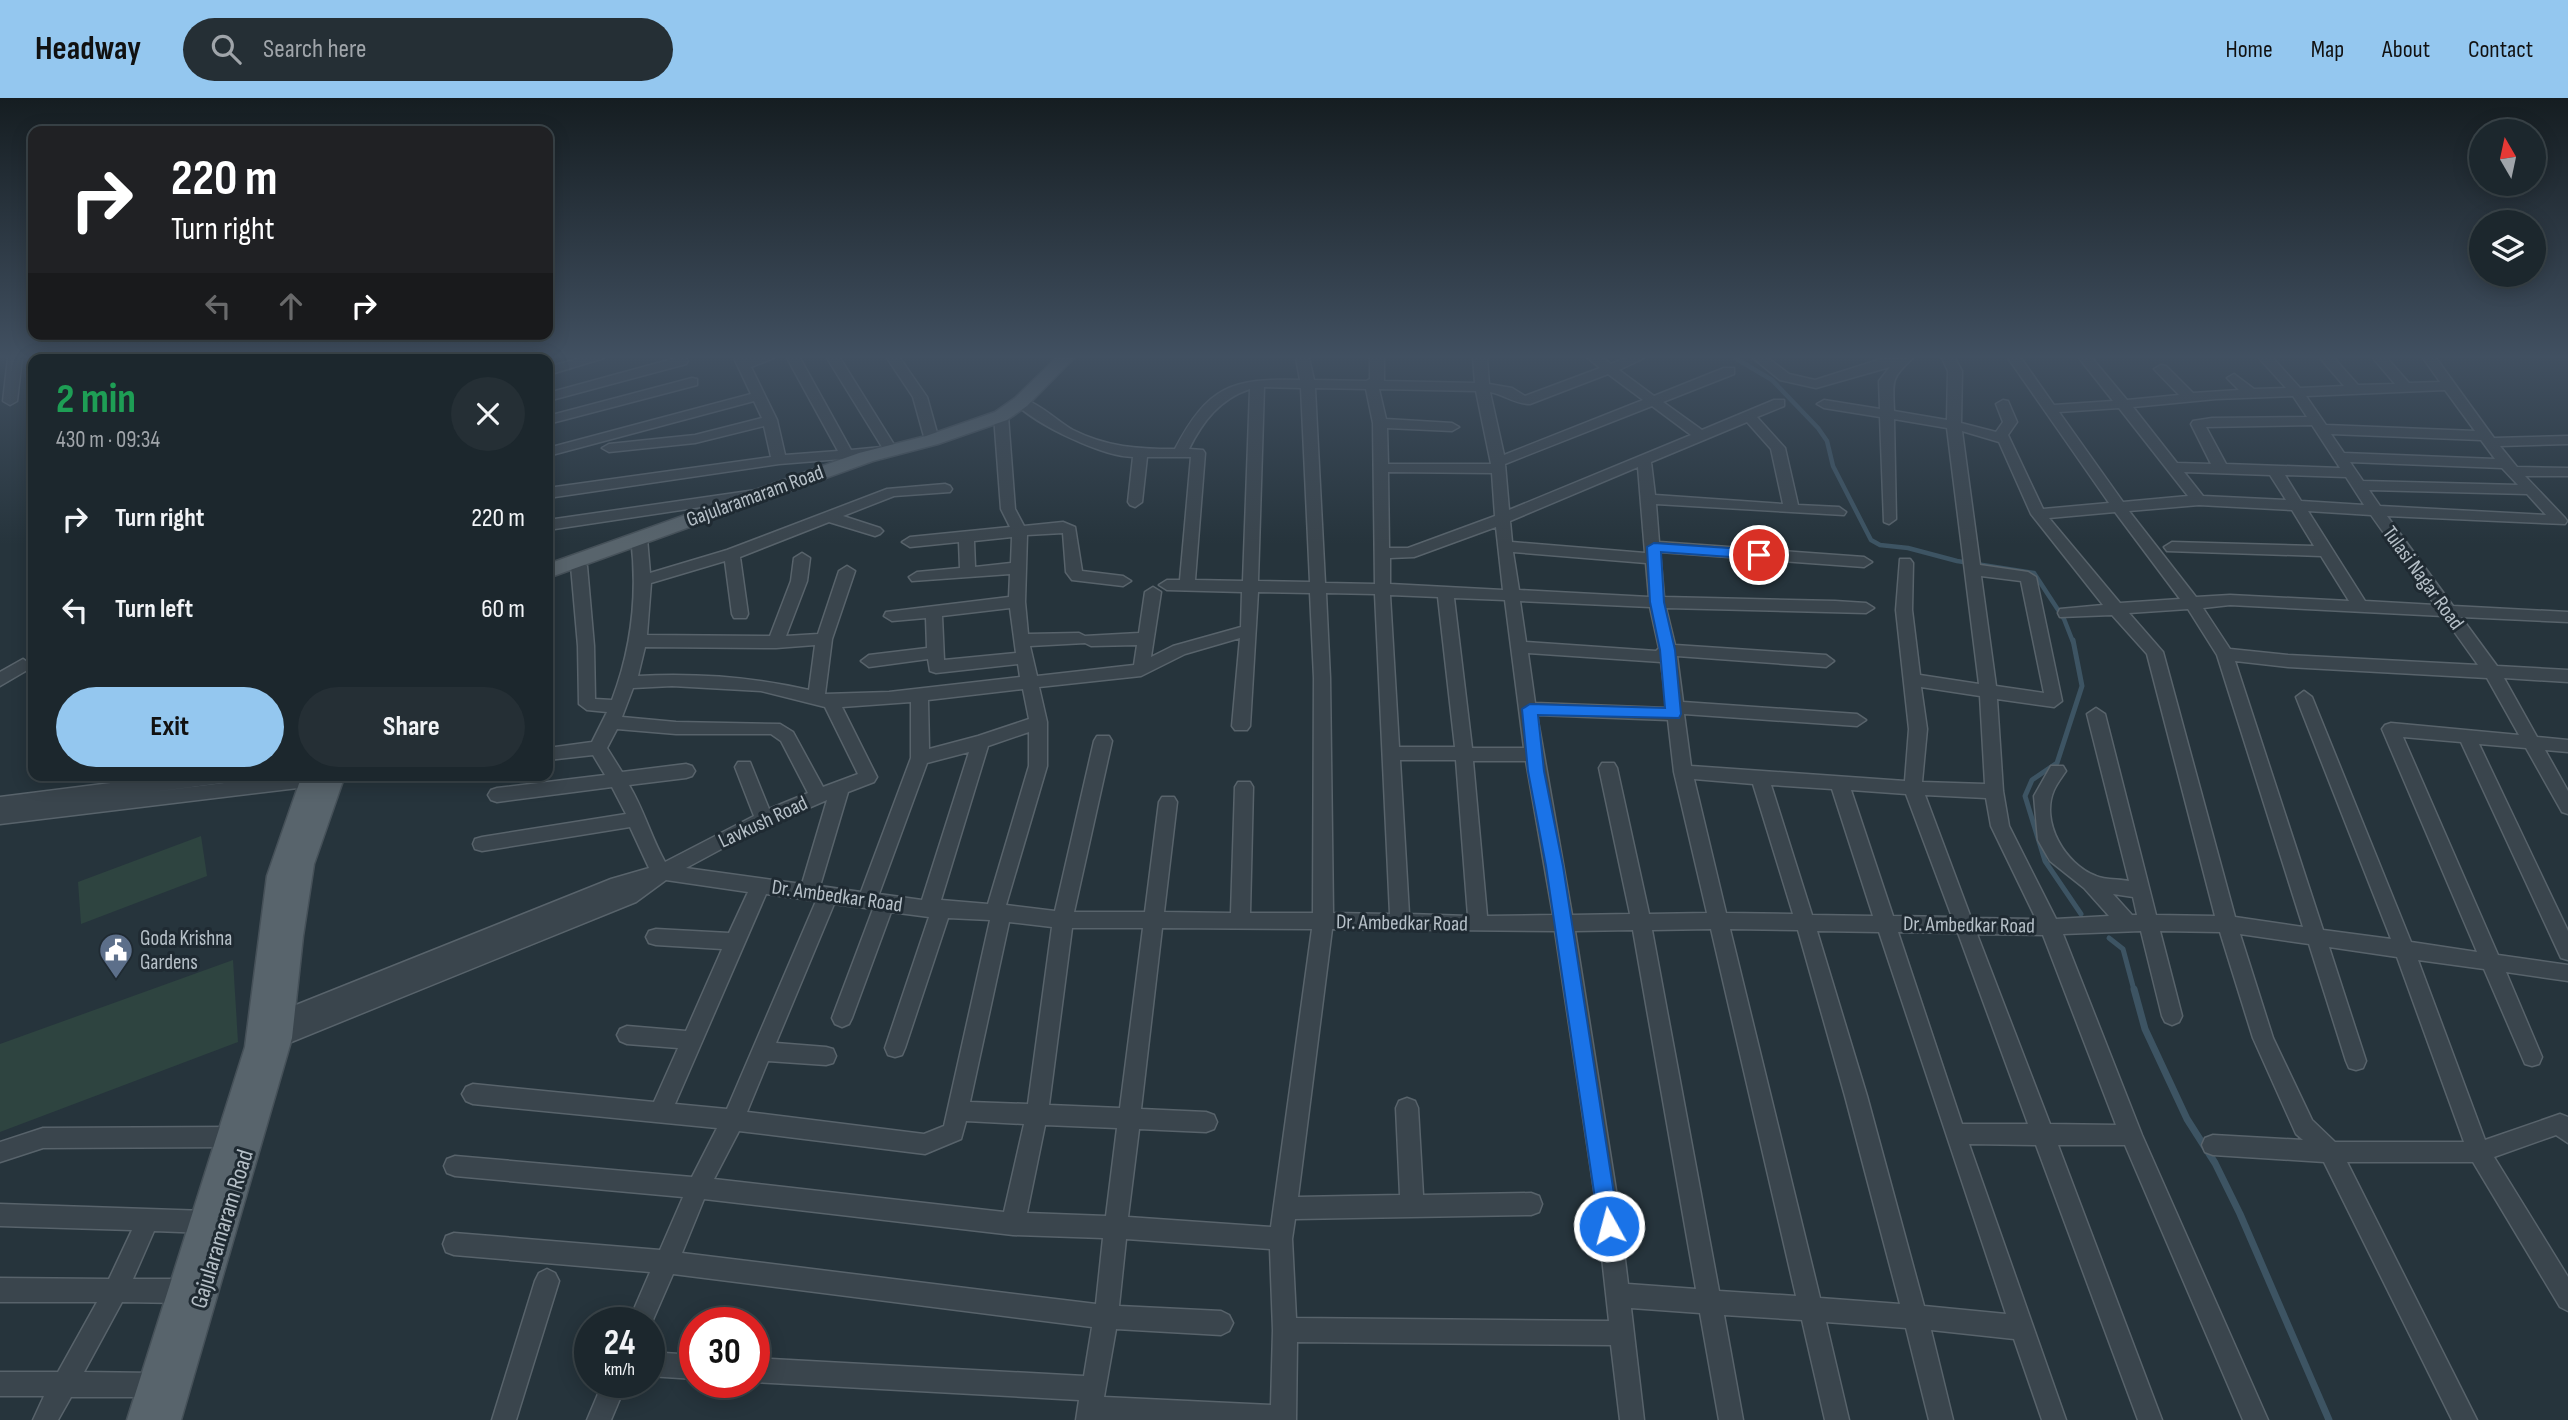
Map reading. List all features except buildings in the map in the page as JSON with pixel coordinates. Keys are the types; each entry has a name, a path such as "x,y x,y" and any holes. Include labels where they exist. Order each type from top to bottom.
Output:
{"main road":[{"name":"Gajularamaram Road","path":"640,541 729,513 744,502 866,457 932,440 990,420"},
{"path":"553,574 640,541"},
{"path":"553,568 640,541"},
{"name":"Gajularamaram Road","path":"165,1420 270,1033 279,876 322,781"},
{"path":"143,1420 232,1137 270,1033"}],"street":[{"path":"553,450 634,420"},
{"path":"609,448 695,439 770,420 779,460"},
{"path":"827,420 846,453"},
{"path":"553,492 779,460 891,451 871,420"},
{"path":"926,420 932,440"},
{"path":"473,1094 733,1120 925,1144 953,1132 998,913 1038,766 1038,722 1032,683 1024,658 1017,601 1020,532 1008,509 1001,420"},
{"path":"1049,420 1069,433 1126,453 1198,453 1187,585"},
{"path":"1180,452 1199,420"},
{"path":"1241,726 1249,630 1256,420"},
{"path":"770,1372 1090,1406 1283,1419 1285,1330 1281,1239 1323,922 1322,678 1310,420"},
{"path":"1380,420 1381,589 1400,922"},
{"path":"1489,420 1499,466 1505,546 1535,755 1605,1190 1632,1420"},
{"path":"1381,468 1499,466 1608,420"},
{"path":"1678,420 1701,436"},
{"path":"1381,553 1409,553 1502,519 1740,420"},
{"path":"1752,420 1778,448 1792,509"},
{"path":"1887,420 1889,519"},
{"path":"1922,420 1954,425 2005,439 2038,514 2155,652 2227,924 2263,1038 2304,1127 2330,1152 2465,1420"},
{"path":"1954,420 1988,691 1993,791 2000,826 2050,927 2131,1135 2256,1420"},
{"path":"2000,436 2009,420"},
{"path":"2057,420 2118,506 2192,603 2225,654 2356,1061"},
{"path":"2135,420 2199,500"},
{"name":"Tulasi Nagar Road","path":"2316,420 2375,510 2492,672 2568,807"},
{"path":"2038,514 2199,500 2560,521 2509,467 2474,420"},
{"path":"1380,423 1452,427"},
{"path":"2221,469 2198,424 2320,425 2488,439 2568,440"},
{"path":"2531,441 2566,474"},
{"path":"1135,502 1141,452"},
{"path":"2342,457 2509,467 2566,474"},
{"path":"1644,458 1657,602 1668,650 1682,772 1837,1420"},
{"path":"2173,467 2275,471 2530,490"},
{"path":"2275,471 2360,606"},
{"path":"644,580 732,554 892,492 945,489"},
{"path":"553,524 764,494"},
{"path":"1648,499 1839,512"},
{"path":"2549,509 2568,510"},
{"path":"829,517 876,531"},
{"path":"910,542 1063,527 1070,530 1074,572 1077,576 1123,581"},
{"path":"966,537 968,572"},
{"path":"598,748 616,715 642,631 644,580 640,541"},
{"path":"1505,546 1864,562"},
{"path":"2172,547 2326,551"},
{"path":"732,554 740,614"},
{"path":"776,642 799,581 802,558"},
{"path":"1905,563 1905,610 1918,729 1913,788 2150,1420"},
{"path":"1912,680 2054,701 2028,577 1971,565"},
{"path":"579,566 586,646 587,704 616,715 676,728 774,728 787,737 819,796"},
{"path":"916,577 1017,568"},
{"path":"823,700 824,639 847,571"},
{"path":"1141,670 1160,589 1187,585 1317,590 1381,589 1657,602 1866,608"},
{"path":"1445,592 1465,754 1478,924"},
{"path":"2066,613 2230,600 2568,617"},
{"path":"892,616 1017,601"},
{"path":"934,612 936,667 1024,658"},
{"path":"627,682 672,680 761,685 823,700 919,695 1141,670 1179,650 1249,630"},
{"path":"638,641 776,642 824,639"},
{"path":"1021,640 1147,639"},
{"path":"1520,647 1660,657 1668,650 1826,661"},
{"path":"869,662 937,652"},
{"path":"2225,654 2288,661 2568,676"},
{"path":"0,680 23,665"},
{"path":"842,1018 920,758 919,695"},
{"path":"2304,697 2405,951 2479,1152 2568,1299"},
{"name":"Lavkush Road","path":"270,1033 629,896 661,872 764,819 869,777 823,700"},
{"path":"1530,709 1674,714 1680,708 1857,720"},
{"path":"2096,714 2138,890 2137,923 2172,1016"},
{"path":"920,758 981,742 1038,722"},
{"path":"2532,1057 2391,729 2568,746"},
{"path":"2467,737 2568,952"},
{"path":"1013,1224 1037,1113 1063,920 1103,741"},
{"path":"895,1048 981,742"},
{"path":"553,753 598,748"},
{"path":"598,748 619,781 642,836 661,872"},
{"path":"1390,753 1535,755"},
{"path":"744,767 764,819"},
{"path":"1608,768 1641,923 1731,1420"},
{"path":"497,795 686,771"},
{"path":"2057,771 2042,795 2045,839 2057,856 2137,923"},
{"path":"1682,772 1993,791"},
{"path":"1759,776 1806,923 1916,1317 1941,1420"},
{"path":"0,804 182,781"},
{"path":"0,817 292,781"},
{"path":"1839,782 1955,1134 2054,1420"},
{"path":"1240,921 1244,787"},
{"path":"647,1307 698,1188 733,1120 761,1051 819,894 840,788"},
{"path":"1090,1406 1106,1317 1168,802"},
{"path":"482,844 637,819"},
{"name":"Dr. Ambedkar Road","path":"661,872 876,902 1063,920 1478,924 1718,921 2050,927 2137,923 2227,924 2568,973"},
{"path":"2091,883 2138,890"},
{"path":"660,1114 690,1040 760,885"},
{"path":"656,937 734,942"},
{"path":"627,1035 690,1040"},
{"path":"761,1051 826,1056"},
{"path":"1406,1108 1412,1206"},
{"path":"958,1111 1206,1122"},
{"path":"2213,1145 2330,1152 2479,1152 2565,1126"},
{"path":"1955,1134 2131,1135"},
{"path":"0,1152 43,1138 232,1137"},
{"path":"455,1166 698,1188 1013,1224 1116,1227 1281,1239"},
{"path":"1285,1208 1531,1204"},
{"path":"0,1215 206,1223"},
{"path":"45,1420 115,1292 147,1222"},
{"path":"454,1244 665,1262 1106,1317 1221,1323"},
{"path":"504,1420 547,1281"},
{"path":"0,1290 182,1290"},
{"path":"1616,1295 1916,1317 2023,1328"},
{"path":"1285,1330 1620,1333"},
{"path":"0,1384 153,1385"},
{"path":"599,1420 608,1398"}],"green space":[{"path":"201,836 207,876 81,924 78,882"},
{"path":"233,960 238,1042 0,1132 0,1044"}],"waterway":[{"path":"1810,420 1827,441 1833,466 1871,540 1880,545 1908,548 1957,561 2034,573 2064,619 2073,642"},
{"path":"2073,640 2082,686 2057,763 2032,780 2025,796 2045,861 2081,914"},
{"path":"2109,938 2123,949 2134,990"},
{"path":"2134,989 2145,1029 2187,1119 2215,1163 2240,1214 2329,1420"}],"place":[{"name":"Goda Krishna Gardens","path":"116,980"}],"route":[{"path":"1609,1226 1555,866 1536,771 1530,709 1674,714 1668,650 1657,602 1654,547 1759,555"}]}
